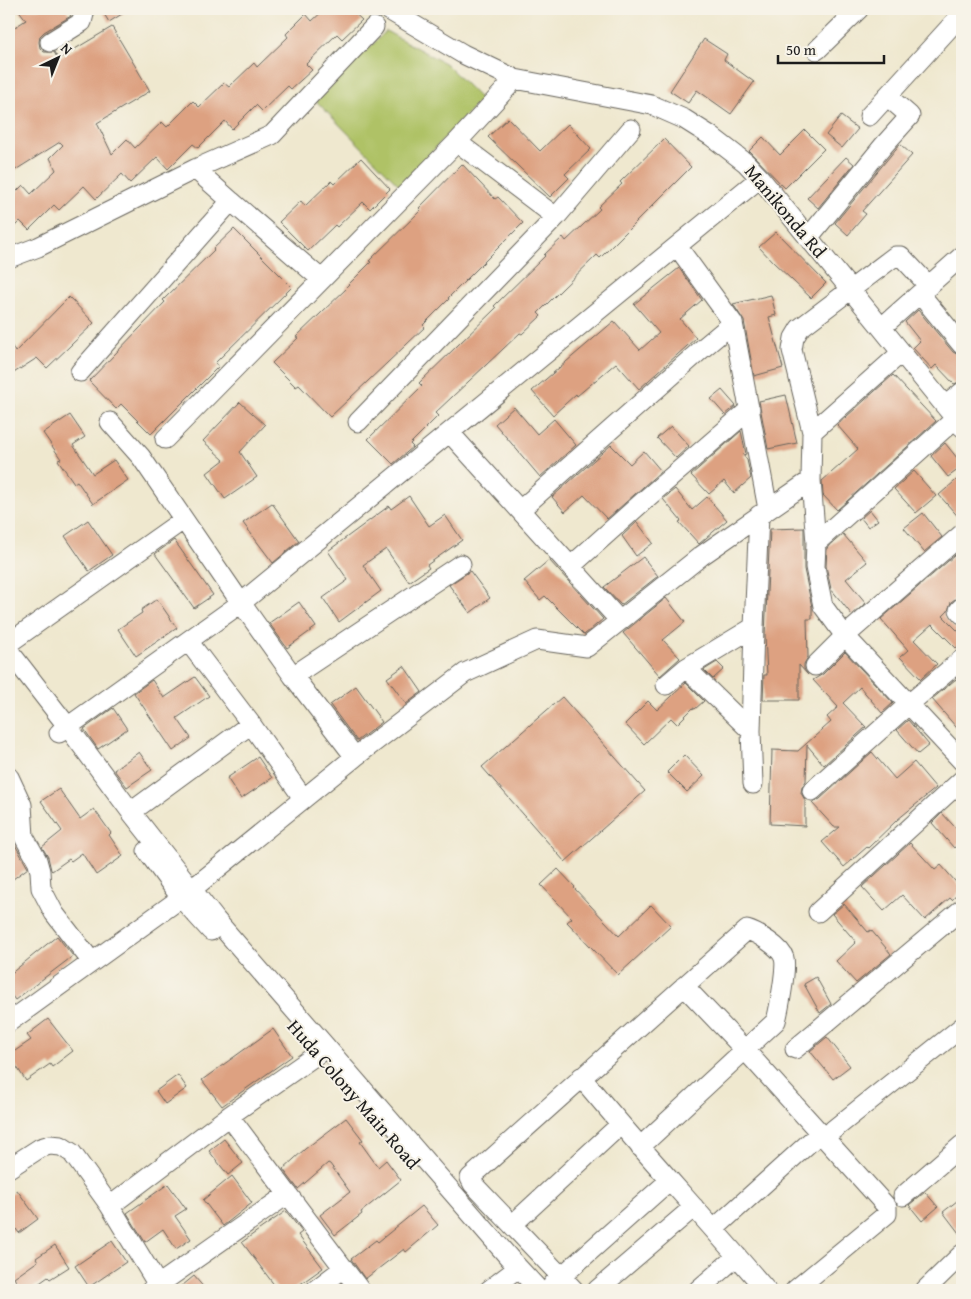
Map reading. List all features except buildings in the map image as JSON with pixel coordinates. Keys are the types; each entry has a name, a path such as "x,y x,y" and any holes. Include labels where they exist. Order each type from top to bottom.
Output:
{"street":[{"path":"50,42 82,22 84,14 81,9"},
{"name":"Manikonda Rd","path":"387,9 463,54 508,76 652,105 684,119 711,136 746,163 760,178 954,417"},
{"path":"817,50 859,9"},
{"path":"869,116 962,14"},
{"path":"9,258 38,247 195,168 272,135 374,27"},
{"path":"165,439 457,142 508,76"},
{"path":"808,238 910,116 887,96"},
{"path":"358,422 556,217 631,129"},
{"path":"457,142 556,217"},
{"path":"195,168 322,280"},
{"path":"63,730 241,603 760,178"},
{"path":"80,372 231,201"},
{"path":"677,246 733,323 750,409 763,512 754,627 751,731 753,784"},
{"path":"962,345 901,256 895,256 800,328 794,338 792,350 812,432 812,480 816,543 814,567 822,606 845,636 962,762"},
{"path":"882,327 962,256"},
{"path":"520,510 733,323"},
{"path":"812,432 901,353"},
{"path":"816,543 954,417 962,392"},
{"path":"571,566 646,498 750,409"},
{"path":"110,422 141,458 293,676 355,757"},
{"path":"450,433 620,621"},
{"path":"9,1022 186,893 303,798 465,673 537,640 587,647 701,556 812,480"},
{"path":"9,643 183,520"},
{"path":"815,666 845,636 962,534"},
{"path":"293,676 461,564"},
{"path":"962,608 959,610 962,614"},
{"path":"666,684 686,668 754,627"},
{"path":"188,641 251,724 303,798"},
{"path":"9,651 13,673 131,812 186,893"},
{"path":"812,791 962,659"},
{"path":"686,668 751,731"},
{"path":"131,812 251,724"},
{"path":"63,730 186,893 216,920 515,1270 539,1290"},
{"path":"9,777 24,837 37,860 41,888 54,913 92,962"},
{"path":"818,912 962,780"},
{"name":"Huda Colony Main Road","path":"186,893 319,1053 515,1270 527,1290"},
{"path":"795,1050 962,909"},
{"path":"567,1284 473,1184 470,1178 747,930 753,932 780,950 785,959 779,1011 776,1021 640,1146"},
{"path":"684,986 826,1131 887,1206 887,1214 795,1290"},
{"path":"714,1229 826,1131 962,1027"},
{"path":"110,1206 229,1116 319,1053"},
{"path":"581,1077 620,1125 766,1290"},
{"path":"229,1116 360,1290"},
{"path":"512,1225 620,1125"},
{"path":"9,1168 40,1148 50,1145 61,1146 72,1153 110,1206 154,1288 288,1194"},
{"path":"904,1196 962,1145"},
{"path":"547,1290 567,1284 670,1180"},
{"path":"597,1290 694,1207"},
{"path":"698,1290 737,1256"},
{"path":"925,1290 961,1257"},
{"path":"315,1290 344,1268"},
{"path":"489,1290 515,1270"}],"green space":[{"path":"386,31 446,64 481,99 400,186 316,101"}]}
